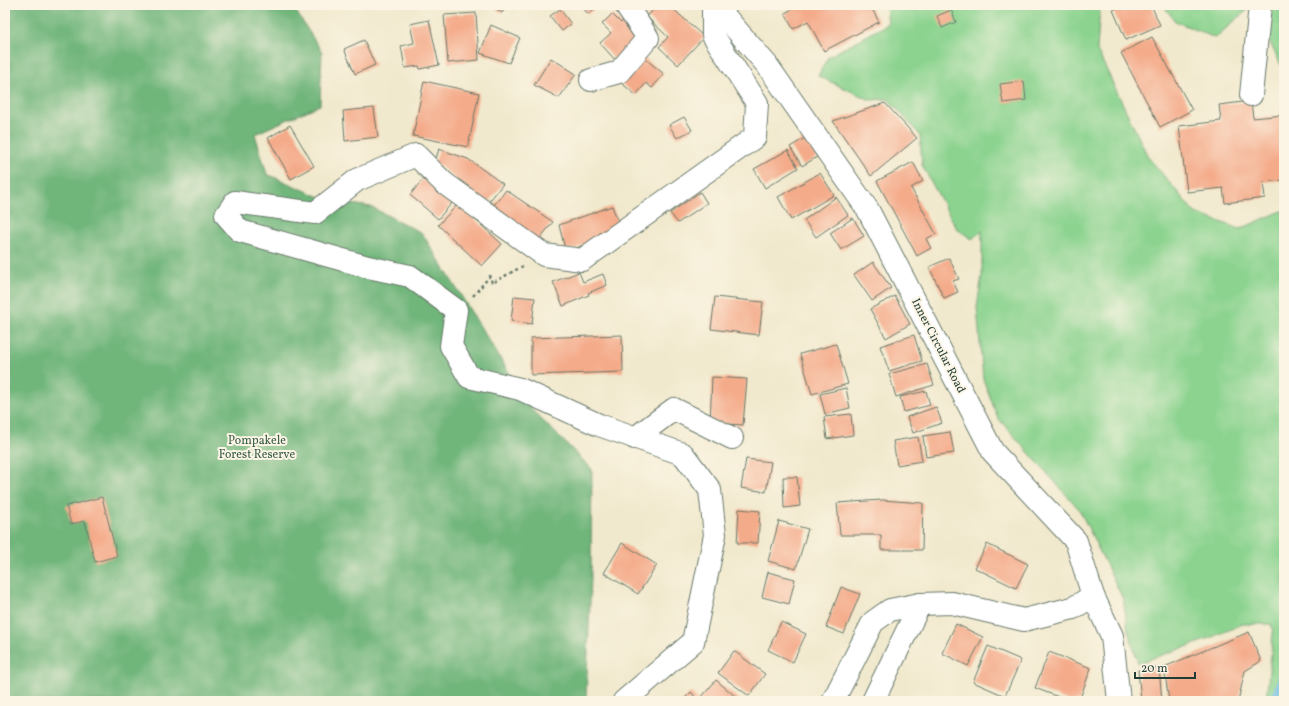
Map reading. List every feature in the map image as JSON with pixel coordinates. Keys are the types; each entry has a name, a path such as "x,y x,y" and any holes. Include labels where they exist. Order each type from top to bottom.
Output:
{"street":[{"path":"591,80 619,72 648,38 626,5"},
{"path":"624,701 693,642 715,535 710,490 682,454 599,425 520,389 469,376 451,346 456,310 410,276 368,267 240,231 226,216 235,202 315,213 357,180 416,155 444,183 544,255 582,260 755,137 757,103 713,35 714,5"},
{"name":"Inner Circular Road","path":"714,5 767,65 868,210 993,452 1076,541 1093,596 1112,636 1119,701"},
{"path":"1251,95 1260,5"},
{"path":"635,438 674,409 732,438"},
{"path":"833,701 873,622 890,610 920,604 952,603 1024,620 1073,608 1093,596"},
{"path":"873,701 920,604"}],"path":[{"path":"456,310 474,303 472,294 490,276 492,283 544,255"}],"green space":[{"name":"Pompakele Forest Reserve","path":"5,5 292,5 322,52 320,105 255,134 267,174 327,200 371,207 422,233 533,411 592,469 591,578 586,701 5,701"},
{"path":"886,5 1100,5 1097,50 1148,157 1195,213 1240,229 1284,210 1284,701 1266,701 1273,633 1271,624 1243,624 1198,643 1138,663 1128,630 1123,599 1079,509 998,418 983,379 977,307 982,275 982,231 972,239 957,229 922,165 920,135 888,99 870,100 818,76 828,57 888,24"},
{"path":"1163,5 1248,5 1246,11 1215,38 1175,21"},
{"path":"1272,5 1284,5 1284,71 1268,39"}],"building":[{"path":"491,5 507,5 502,13"},
{"path":"581,5 599,5 588,14"},
{"path":"657,5 669,5 704,37 678,65 659,47 668,37 647,17"},
{"path":"800,5 870,5 879,22 824,51 808,21 793,29 785,13"},
{"path":"1125,5 1151,5 1160,25 1126,40 1113,10"},
{"path":"560,9 571,24 562,31 550,16"},
{"path":"951,10 956,22 942,28 937,16"},
{"path":"476,13 479,60 448,63 444,15"},
{"path":"612,14 621,23 623,21 640,39 616,61 600,43 611,33 602,24"},
{"path":"429,20 439,65 420,69 419,66 405,68 401,46 414,43 410,24"},
{"path":"491,25 520,38 509,63 480,53"},
{"path":"1152,37 1192,110 1160,127 1121,53"},
{"path":"364,40 375,65 355,74 344,49"},
{"path":"642,56 664,74 652,88 646,83 636,95 620,82"},
{"path":"551,58 576,74 559,98 534,85"},
{"path":"424,81 479,93 468,147 413,136"},
{"path":"1024,81 1026,100 1003,103 1000,84"},
{"path":"1251,101 1253,118 1284,115 1284,180 1263,182 1265,198 1225,203 1223,188 1187,192 1179,126 1221,121 1219,105"},
{"path":"885,103 917,138 871,176 833,121"},
{"path":"374,108 378,137 345,141 343,111"},
{"path":"684,117 692,130 677,138 669,125"},
{"path":"290,125 314,166 291,179 268,138"},
{"path":"805,138 817,157 802,166 790,147"},
{"path":"439,149 468,159 503,184 487,204 435,162"},
{"path":"788,150 798,168 765,188 754,169"},
{"path":"913,162 923,181 911,188 936,234 926,239 931,248 917,256 877,181"},
{"path":"820,173 834,195 791,220 778,197"},
{"path":"423,179 452,203 438,219 410,195"},
{"path":"506,190 553,222 537,242 491,209"},
{"path":"700,192 707,203 678,223 670,213"},
{"path":"836,197 848,215 816,237 804,220"},
{"path":"458,204 502,244 482,266 438,225"},
{"path":"612,206 620,226 575,249 565,249 559,225"},
{"path":"853,218 864,236 841,250 830,233"},
{"path":"949,258 959,279 953,281 958,292 944,298 929,267"},
{"path":"873,262 891,288 872,301 854,275"},
{"path":"579,272 583,282 603,274 607,285 588,293 589,295 563,306 553,282"},
{"path":"514,296 535,298 532,324 511,321"},
{"path":"895,296 910,324 886,338 870,309"},
{"path":"715,297 763,302 759,335 711,329"},
{"path":"622,335 623,372 531,375 531,338"},
{"path":"914,335 922,361 889,371 880,346"},
{"path":"836,344 848,384 812,394 800,354"},
{"path":"927,364 934,385 896,397 889,374"},
{"path":"712,377 747,379 743,425 710,423"},
{"path":"846,388 850,408 825,414 820,394"},
{"path":"926,391 930,405 904,412 900,397"},
{"path":"936,407 942,423 913,433 907,417"},
{"path":"851,414 853,435 827,439 824,417"},
{"path":"950,432 954,453 926,457 923,436"},
{"path":"918,437 922,461 897,465 893,441"},
{"path":"746,459 771,462 766,492 741,488"},
{"path":"783,477 797,477 800,506 784,508"},
{"path":"102,497 117,556 95,562 85,521 71,524 66,506"},
{"path":"882,500 923,503 922,550 881,550 881,535 840,535 837,503"},
{"path":"739,509 760,511 758,543 737,543"},
{"path":"779,521 808,529 796,569 768,561"},
{"path":"622,543 657,565 638,594 604,573"},
{"path":"987,544 1028,564 1016,588 975,568"},
{"path":"768,572 795,579 789,604 762,597"},
{"path":"841,587 860,594 844,634 826,627"},
{"path":"781,622 806,634 793,662 768,650"},
{"path":"956,624 983,637 968,666 942,653"},
{"path":"1249,632 1261,661 1245,671 1238,701 1169,701 1164,667"},
{"path":"988,646 1021,660 1005,696 973,682"},
{"path":"734,651 765,674 749,696 718,673"},
{"path":"1049,652 1091,668 1079,701 1069,701 1035,688"},
{"path":"1159,668 1162,701 1141,701 1138,670"},
{"path":"716,680 741,701 703,701 700,699"},
{"path":"691,692 699,701 682,701"}],"waterway":[{"path":"1273,701 1284,671"}]}
